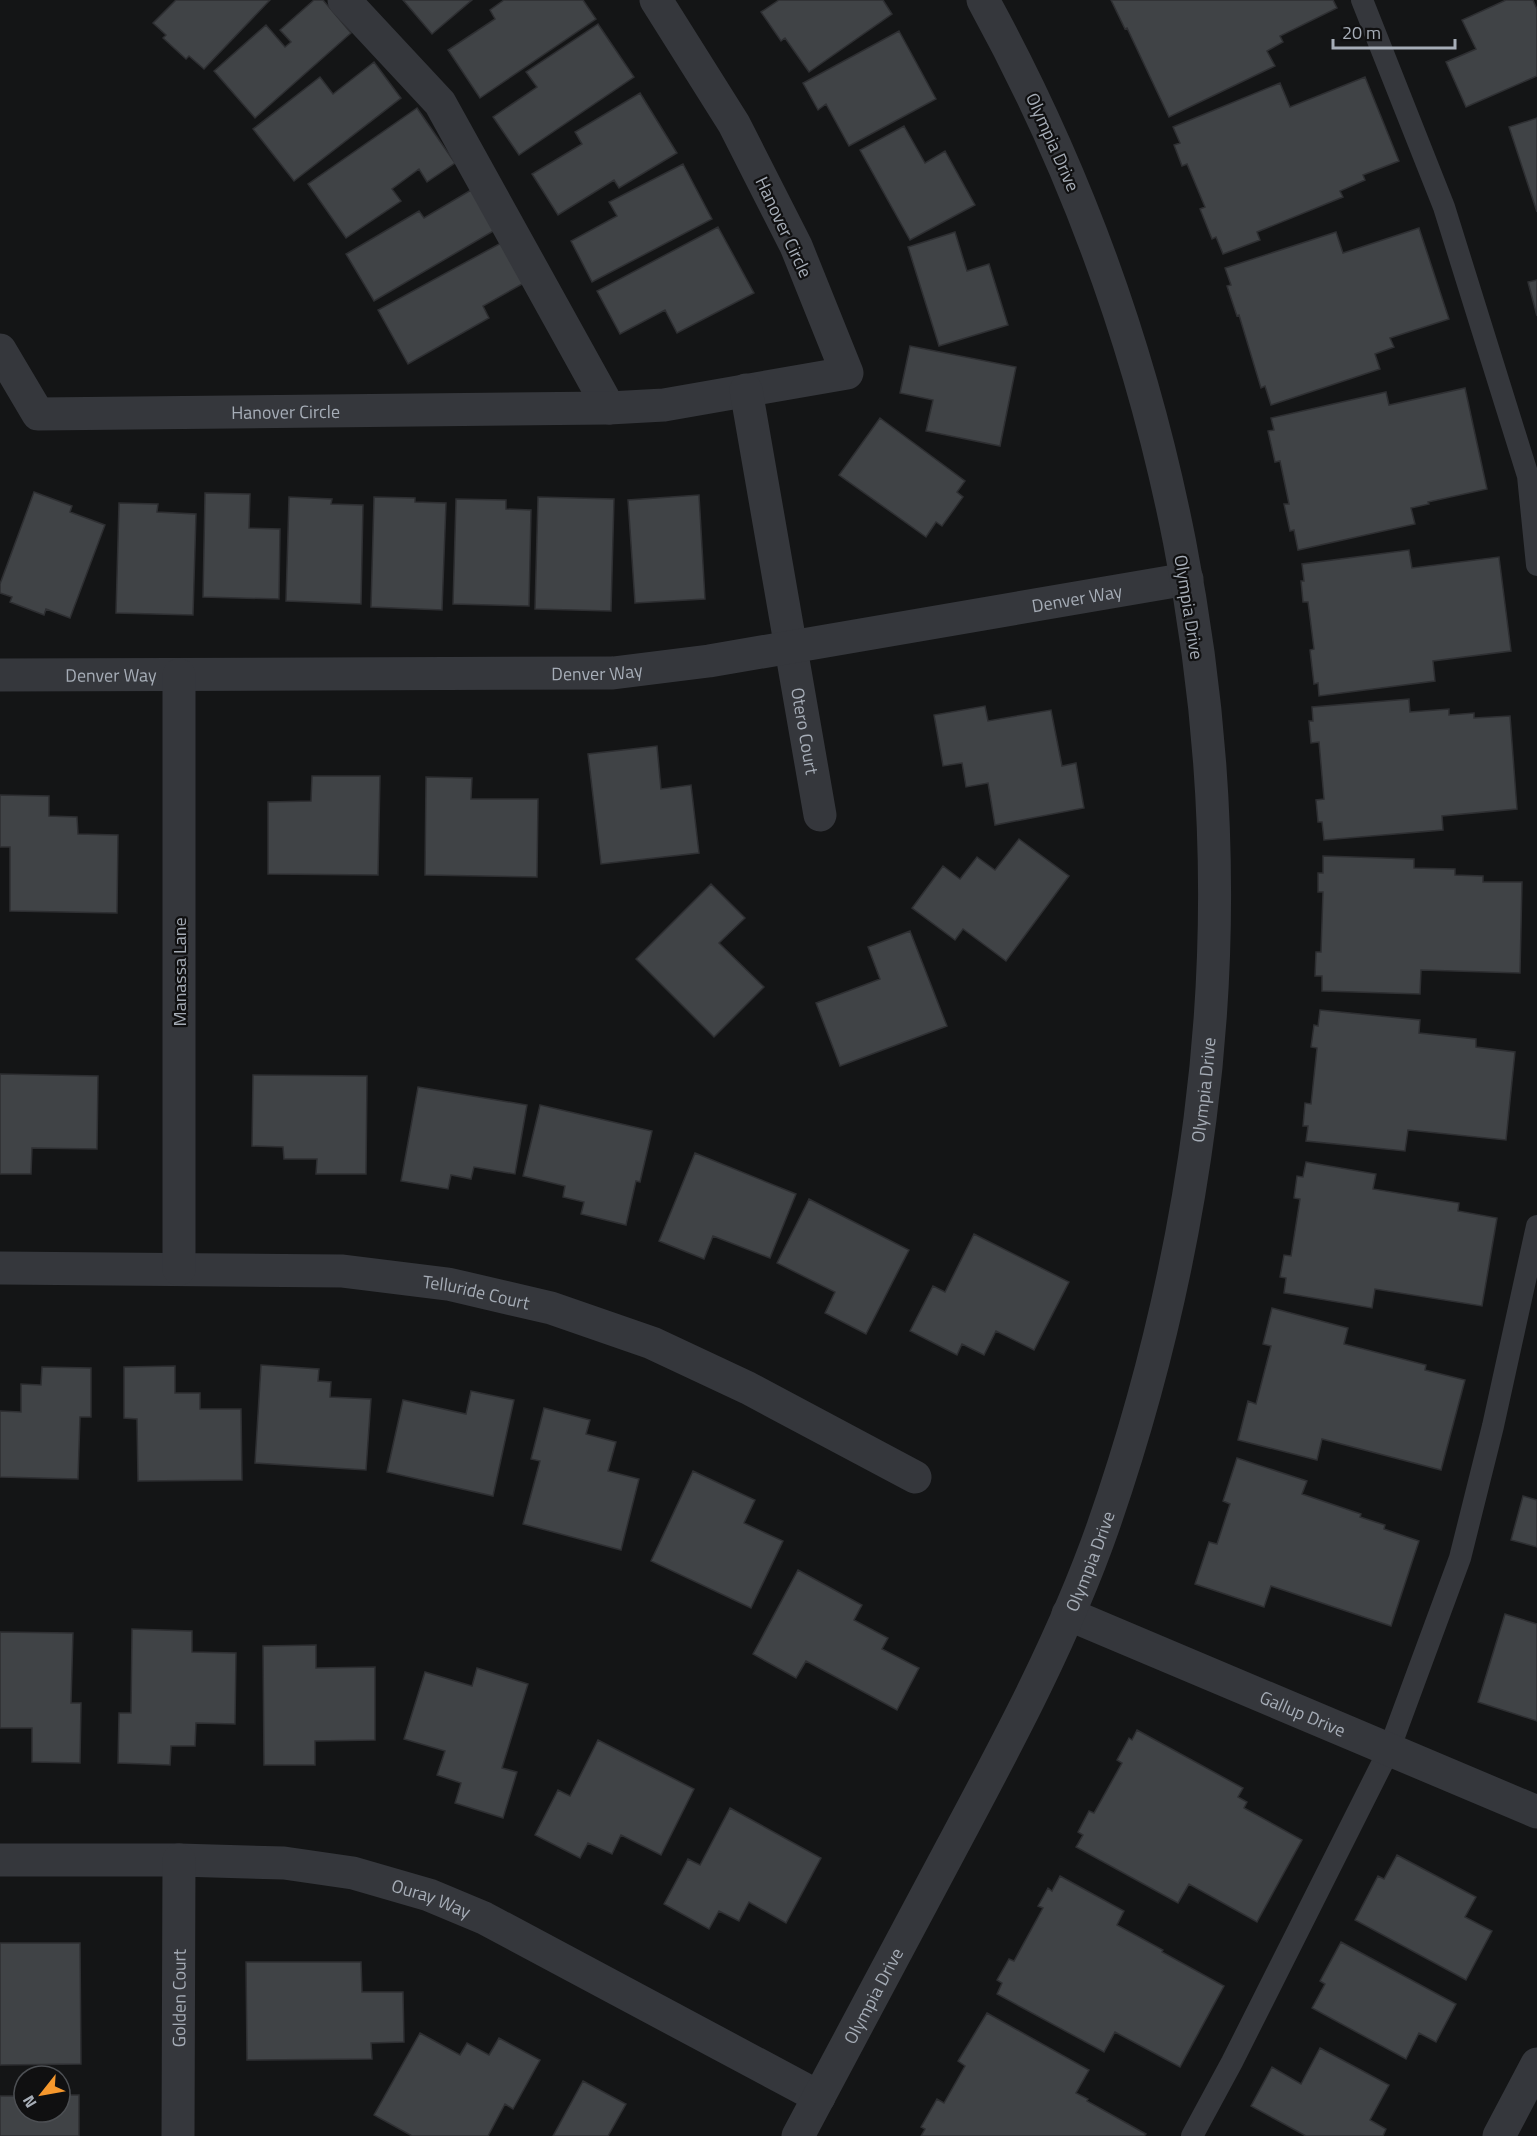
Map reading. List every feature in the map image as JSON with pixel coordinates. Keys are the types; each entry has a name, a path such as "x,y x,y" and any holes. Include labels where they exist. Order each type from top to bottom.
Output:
{"street":[{"path":"344,0 440,103 609,408"},
{"name":"Hanover Circle","path":"0,350 38,414 609,408 664,405 846,373 796,246 734,124 656,0"},
{"name":"Olympia Drive","path":"798,2136 1011,1736 1068,1614 1104,1524 1152,1370 1181,1244 1201,1117 1212,988 1214,859 1207,730 1187,579 1153,421 1115,298 1065,166 1016,60 983,0"},
{"path":"746,390 791,647"},
{"name":"Denver Way","path":"0,675 613,673 709,661 1187,579"},
{"name":"Otero Court","path":"791,647 820,815"},
{"name":"Manassa Lane","path":"179,675 179,1269"},
{"name":"Telluride Court","path":"0,1268 343,1271 448,1284 551,1308 652,1343 748,1388 915,1477"},
{"name":"Gallup Drive","path":"1068,1614 1537,1812"},
{"name":"Ouray Way","path":"0,1860 179,1860 284,1863 353,1873 429,1895 484,1918 819,2097"},
{"name":"Golden Court","path":"178,2136 179,1860"},
{"path":"1499,2136 1537,2064"}],"lane":[{"path":"1362,0 1444,207 1527,476 1537,565"},
{"path":"1192,2136 1232,2062 1389,1750 1460,1558 1493,1426 1537,1226"}],"building":[{"path":"176,0 270,0 204,69 189,56 186,59 163,38 166,35 153,23"},
{"path":"314,0 323,0 351,33 255,118 214,71 266,25 285,47 291,42 280,30"},
{"path":"403,0 472,0 432,34"},
{"path":"504,0 583,0 596,19 480,98 448,50 495,19 490,10"},
{"path":"779,0 883,0 892,14 809,72 785,38 781,41 761,12"},
{"path":"1111,0 1333,0 1337,8 1280,36 1283,42 1267,51 1275,66 1169,117 1127,28 1125,29"},
{"path":"1506,0 1533,0 1537,9 1537,76 1466,107 1446,62 1476,49 1462,20"},
{"path":"598,24 634,77 519,155 493,117 537,87 526,72"},
{"path":"899,31 936,99 849,146 826,104 818,110 803,83"},
{"path":"374,62 401,98 294,181 253,129 320,77 333,94"},
{"path":"1365,77 1399,161 1363,175 1365,180 1340,191 1343,197 1257,232 1260,240 1223,254 1216,237 1212,239 1200,209 1205,207 1187,164 1182,166 1174,145 1180,143 1173,127 1280,83 1290,107"},
{"path":"640,93 677,153 619,188 614,180 558,215 532,174 582,144 575,132"},
{"path":"417,108 455,163 427,182 419,169 392,189 401,201 346,238 308,184"},
{"path":"1537,118 1537,212 1509,127"},
{"path":"904,126 925,163 945,151 975,205 910,240 860,150"},
{"path":"683,164 712,219 592,282 571,241 617,216 609,202"},
{"path":"471,190 495,230 374,301 346,254 419,211 424,218"},
{"path":"718,227 754,293 677,333 665,310 620,334 597,291"},
{"path":"1419,228 1449,319 1390,338 1394,347 1375,354 1380,369 1271,405 1265,386 1261,388 1239,315 1237,316 1227,286 1231,285 1225,268 1336,232 1343,253"},
{"path":"955,232 967,271 989,264 1008,325 939,346 908,247"},
{"path":"501,243 524,283 483,306 489,318 408,364 378,310"},
{"path":"1537,280 1537,316 1528,282"},
{"path":"910,346 1016,367 1000,446 926,431 933,400 900,393"},
{"path":"1465,388 1487,489 1411,508 1415,524 1298,550 1294,530 1290,531 1284,504 1289,504 1280,461 1275,462 1268,431 1274,430 1271,418 1386,392 1389,405"},
{"path":"880,418 965,481 957,492 963,497 942,526 936,522 926,537 839,475"},
{"path":"34,492 72,506 70,512 105,525 70,618 46,609 44,615 10,602 12,597 0,593 0,584"},
{"path":"205,493 250,494 249,528 280,529 279,599 203,597"},
{"path":"699,495 705,599 635,603 628,500"},
{"path":"289,497 332,499 331,504 363,505 361,604 286,601"},
{"path":"374,497 415,498 415,502 446,503 442,610 371,607"},
{"path":"538,497 614,499 611,611 535,609"},
{"path":"456,499 506,500 506,509 531,510 529,606 453,604"},
{"path":"119,503 158,504 157,512 196,514 193,615 116,613"},
{"path":"1409,550 1412,568 1499,557 1511,651 1433,661 1435,681 1319,696 1318,683 1314,684 1310,650 1314,649 1308,602 1303,602 1302,564"},
{"path":"1409,699 1410,712 1449,709 1449,715 1474,713 1474,718 1510,716 1517,809 1442,816 1443,830 1324,840 1322,822 1318,822 1316,800 1324,799 1319,742 1311,743 1309,721 1313,721 1312,707"},
{"path":"985,706 988,721 1051,710 1062,766 1076,763 1084,808 995,825 988,783 966,787 962,763 943,766 934,715"},
{"path":"657,746 661,789 691,785 699,853 601,864 588,754"},
{"path":"312,776 380,776 378,875 268,874 268,802 311,801"},
{"path":"426,777 472,778 471,799 538,799 537,877 425,875"},
{"path":"0,795 49,796 49,816 77,817 78,834 118,835 117,913 10,911 10,847 0,847"},
{"path":"1019,839 1069,876 1006,961 963,929 955,940 912,908 943,866 960,879 977,857 995,870"},
{"path":"1323,856 1414,859 1414,868 1455,869 1455,875 1483,876 1483,882 1522,882 1520,973 1421,970 1420,994 1322,991 1322,976 1315,976 1316,952 1321,952 1323,892 1318,892 1318,873 1323,873"},
{"path":"711,884 745,918 719,943 764,987 714,1037 636,959"},
{"path":"910,931 947,1026 840,1066 816,1003 880,979 868,947"},
{"path":"1320,1010 1420,1020 1419,1033 1476,1039 1476,1047 1515,1052 1506,1140 1408,1130 1405,1151 1306,1141 1308,1126 1303,1126 1305,1103 1311,1104 1317,1048 1311,1047 1314,1025 1318,1026"},
{"path":"0,1074 98,1076 97,1149 32,1148 31,1174 0,1174"},
{"path":"253,1075 367,1076 366,1174 316,1174 317,1159 284,1159 283,1147 252,1146"},
{"path":"418,1087 527,1105 515,1174 474,1167 471,1179 451,1175 448,1189 401,1181"},
{"path":"540,1105 652,1131 640,1182 636,1181 626,1225 581,1214 584,1202 563,1197 565,1186 523,1176"},
{"path":"695,1153 796,1194 770,1258 713,1236 704,1259 659,1241"},
{"path":"1306,1162 1376,1174 1373,1189 1459,1203 1458,1211 1497,1218 1482,1306 1375,1289 1372,1308 1284,1293 1286,1278 1280,1277 1284,1255 1291,1256 1300,1199 1294,1198 1297,1176 1303,1177"},
{"path":"809,1199 909,1250 866,1334 825,1313 835,1292 777,1263"},
{"path":"974,1234 1069,1282 1034,1350 996,1331 984,1355 962,1344 957,1355 910,1331 933,1286 945,1292"},
{"path":"1272,1308 1348,1328 1344,1344 1426,1365 1425,1370 1465,1380 1441,1470 1322,1439 1317,1460 1238,1440 1248,1401 1256,1404 1271,1346 1263,1344"},
{"path":"261,1365 319,1369 318,1381 331,1382 330,1397 371,1399 366,1470 255,1463"},
{"path":"175,1366 175,1393 200,1393 200,1409 241,1409 242,1480 138,1481 137,1419 124,1418 124,1367"},
{"path":"42,1367 91,1368 91,1417 80,1417 78,1479 0,1477 0,1411 21,1412 21,1384 41,1385"},
{"path":"471,1391 514,1400 493,1496 387,1472 403,1400 466,1414"},
{"path":"544,1408 590,1420 586,1434 616,1442 608,1471 639,1479 621,1550 523,1524 540,1461 531,1459"},
{"path":"1237,1458 1307,1481 1302,1494 1361,1514 1360,1517 1385,1525 1384,1529 1419,1541 1391,1626 1271,1586 1264,1607 1195,1584 1209,1542 1217,1544 1230,1504 1223,1501"},
{"path":"693,1471 755,1500 744,1523 783,1541 751,1608 651,1561"},
{"path":"1523,1496 1537,1500 1537,1547 1511,1540"},
{"path":"798,1570 862,1605 854,1620 888,1638 882,1649 919,1668 897,1710 806,1661 796,1678 753,1654"},
{"path":"1505,1614 1537,1624 1537,1721 1478,1702"},
{"path":"132,1629 192,1631 192,1652 236,1653 235,1724 196,1723 195,1746 171,1746 170,1765 118,1763 119,1713 131,1713"},
{"path":"0,1632 73,1633 71,1703 81,1703 80,1763 32,1762 32,1728 0,1728"},
{"path":"316,1645 316,1668 375,1667 375,1740 315,1741 315,1765 264,1765 263,1646"},
{"path":"477,1668 528,1684 502,1768 517,1772 503,1818 455,1803 461,1783 437,1775 445,1751 404,1739 425,1672 472,1686"},
{"path":"1137,1730 1243,1788 1238,1797 1247,1802 1244,1808 1302,1840 1257,1922 1189,1884 1178,1903 1076,1847 1083,1835 1078,1832 1089,1811 1094,1813 1122,1763 1117,1760 1129,1738 1132,1740"},
{"path":"598,1740 694,1789 661,1855 621,1835 612,1854 588,1843 580,1858 535,1835 558,1790 570,1796"},
{"path":"730,1808 821,1858 786,1923 749,1902 739,1921 719,1911 709,1929 664,1904 688,1859 700,1865"},
{"path":"1397,1855 1476,1897 1465,1917 1492,1931 1466,1980 1355,1920 1378,1876 1384,1879"},
{"path":"1060,1876 1124,1911 1117,1925 1224,1986 1180,2067 1115,2032 1104,2052 997,1994 1002,1983 997,1980 1009,1959 1014,1961 1043,1908 1038,1906 1048,1888 1052,1891"},
{"path":"1341,1942 1456,2004 1436,2042 1419,2033 1406,2059 1312,2008 1325,1984 1320,1981"},
{"path":"0,1943 80,1943 81,2064 0,2065"},
{"path":"246,1962 361,1962 362,1992 403,1992 404,2042 371,2043 372,2059 247,2060"},
{"path":"987,2013 1089,2070 1076,2093 1146,2134 1144,2136 921,2136 925,2129 921,2127 937,2099 944,2103 965,2066 958,2061"},
{"path":"420,2033 460,2055 467,2043 489,2055 499,2038 540,2060 513,2109 505,2104 488,2136 412,2136 374,2115"},
{"path":"1320,2048 1389,2085 1370,2120 1386,2129 1383,2136 1306,2136 1251,2106 1272,2067 1301,2084"},
{"path":"583,2081 626,2104 608,2136 553,2136"},
{"path":"72,2095 79,2095 79,2136 0,2136 0,2096 12,2096 12,2124 72,2124"}]}
